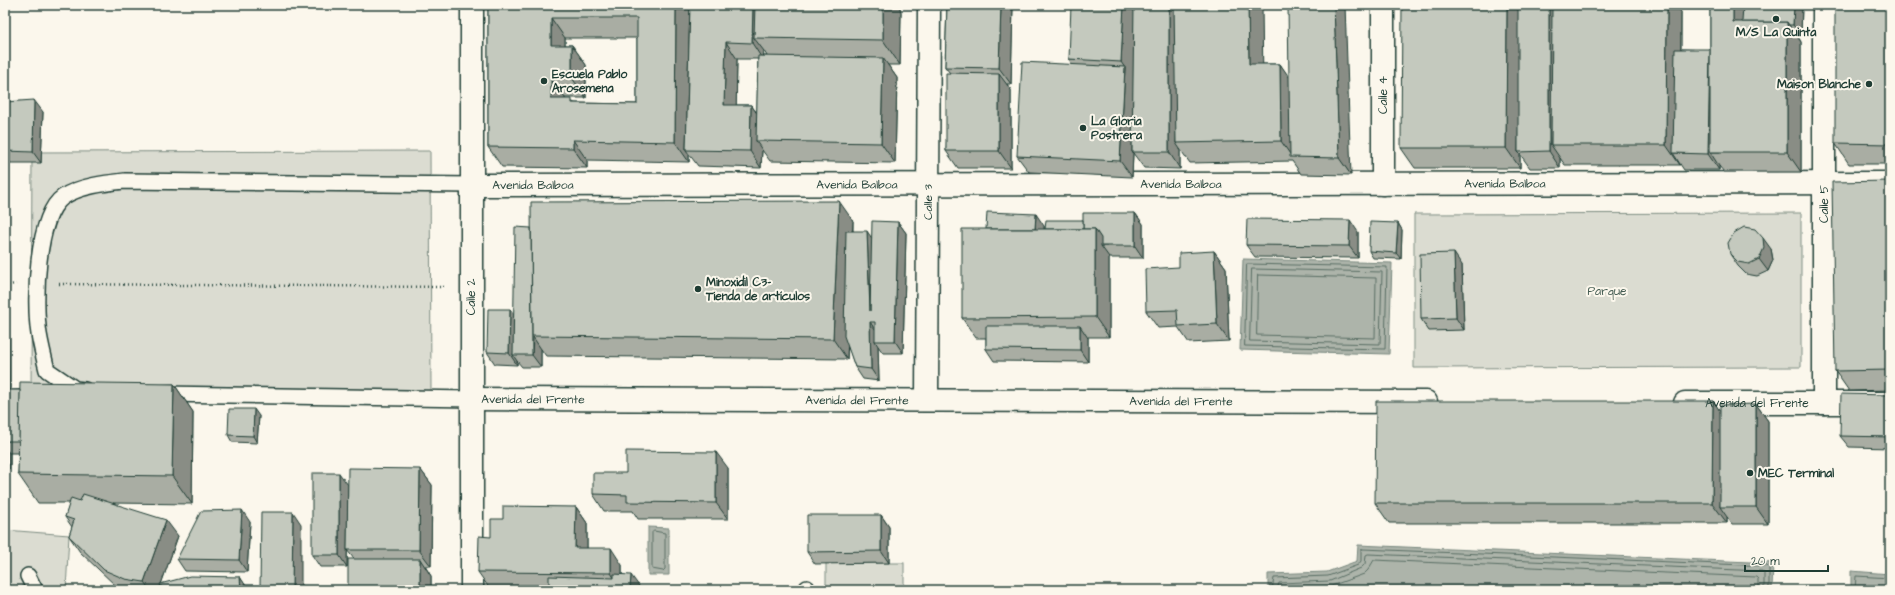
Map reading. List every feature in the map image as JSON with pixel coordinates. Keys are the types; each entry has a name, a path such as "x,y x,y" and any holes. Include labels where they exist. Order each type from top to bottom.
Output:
{"street":[{"name":"Calle 2","path":"472,5 472,590"},
{"name":"Calle 3","path":"927,399 929,5"},
{"name":"Calle 4","path":"1383,5 1383,184"},
{"name":"Calle 5","path":"1824,5 1824,403"},
{"name":"Avenida Balboa","path":"472,185 1890,183"},
{"name":"Avenida del Frente","path":"472,399 927,399 1443,402"},
{"name":"Avenida del Frente","path":"1665,403 1890,403"}],"lane":[{"path":"97,392 75,389 47,370 39,333 37,284 41,244 48,217 63,197 94,185 125,181 472,185"},
{"path":"150,394 472,399"},
{"path":"28,576 35,590"}],"path":[{"path":"8,285 471,287"}],"green space":[{"path":"430,151 431,393 31,393 32,152"},
{"name":"Parque","path":"1801,213 1801,367 1414,368 1414,214"},
{"path":"5,530 69,535 66,590 5,590"},
{"path":"826,563 904,563 904,590 826,590"}],"water":[{"path":"1243,259 1392,263 1389,354 1240,350"},
{"path":"648,527 669,528 669,575 648,575"},
{"path":"1358,545 1773,563 1772,590 1268,590 1268,574 1327,572 1357,561"},
{"path":"1851,571 1890,574 1890,590 1851,590"}],"building":[{"path":"488,5 676,5 675,142 573,140 573,148 488,147","holes":["551,18 637,18 637,104 572,103 572,99 551,99 551,78 572,78 572,45 551,45"]},
{"path":"690,5 753,5 752,43 726,42 724,105 751,105 750,151 686,150"},
{"path":"755,5 883,5 883,40 754,38"},
{"path":"947,5 1001,5 999,68 945,67"},
{"path":"1071,5 1124,5 1121,62 1069,59"},
{"path":"1134,5 1169,5 1169,152 1132,152"},
{"path":"1174,5 1248,5 1249,64 1280,64 1281,141 1176,143"},
{"path":"1288,5 1334,5 1339,158 1290,157"},
{"path":"1402,5 1507,5 1506,148 1401,148"},
{"path":"1518,5 1549,5 1549,151 1518,152"},
{"path":"1552,5 1667,5 1666,145 1551,145"},
{"path":"1710,5 1733,5 1733,22 1787,22 1787,152 1710,152"},
{"path":"1743,5 1794,5 1793,25 1789,25 1787,22 1742,22"},
{"name":"Maison Blanche","path":"1835,5 1890,5 1890,144 1835,143"},
{"path":"1675,49 1710,49 1708,154 1673,153"},
{"path":"758,56 883,58 881,143 756,141"},
{"name":"La Gloria Postrera","path":"1022,62 1125,67 1120,161 1017,156"},
{"path":"946,73 999,74 999,151 946,151"},
{"path":"34,100 33,152 5,151 5,102"},
{"path":"1890,181 1890,370 1835,371 1832,182"},
{"name":"Minoxidil C3- Tienda de artículos","path":"839,201 833,339 532,336 531,202"},
{"path":"987,212 1036,214 1035,229 986,229"},
{"path":"1083,213 1135,213 1135,246 1101,246 1101,238 1095,229 1083,229"},
{"path":"1247,219 1350,220 1349,246 1246,245"},
{"path":"1046,220 1083,220 1083,229 1045,229"},
{"path":"872,221 898,222 895,341 875,341 875,322 870,322 871,369 855,367 844,336 846,231 867,231 870,311"},
{"path":"1370,222 1398,223 1396,253 1369,251"},
{"path":"515,227 531,228 532,355 513,355"},
{"path":"1744,227 1755,229 1763,238 1764,248 1759,259 1749,264 1738,262 1730,254 1728,243 1734,233"},
{"path":"962,229 1095,229 1095,317 962,318"},
{"path":"1214,251 1217,324 1178,326 1177,310 1146,311 1145,269 1179,267 1179,253"},
{"path":"1454,253 1456,318 1421,319 1420,254"},
{"path":"488,309 510,309 509,353 487,352"},
{"path":"986,326 1080,326 1080,350 986,349"},
{"path":"20,382 174,384 172,476 18,474"},
{"path":"5,390 20,390 19,441 5,441"},
{"path":"1841,394 1890,395 1890,437 1840,436"},
{"path":"1376,401 1713,401 1712,503 1375,503"},
{"path":"1756,404 1756,507 1720,507 1720,405"},
{"path":"229,409 254,409 253,436 228,435"},
{"path":"626,451 716,452 716,503 627,502 627,495 593,494 593,473 626,473"},
{"path":"348,468 420,469 419,550 347,550"},
{"path":"312,473 339,473 339,555 312,555"},
{"path":"83,494 166,520 144,582 125,579 104,570 69,536 74,520 65,517 71,498 80,501"},
{"path":"503,506 576,507 575,548 611,548 611,573 478,572 479,536 491,537 491,519 503,519"},
{"path":"242,510 239,560 177,559 201,511"},
{"path":"261,512 293,512 292,590 260,590"},
{"path":"807,515 881,515 881,551 807,552"},
{"path":"348,559 420,559 420,590 348,590"},
{"path":"614,574 631,575 630,590 549,590 549,576 614,578"},
{"path":"190,576 240,577 241,590 163,590 160,584"}],"place":[{"name":"M/S La Quinta","path":"1776,19"},
{"name":"Escuela Pablo Arosemena","path":"544,81"},
{"name":"Maison Blanche","path":"1869,84"},
{"name":"La Gloria Postrera","path":"1083,128"},
{"name":"Minoxidil C3- Tienda de artículos","path":"698,289"},
{"name":"MEC Terminal","path":"1750,473"}]}
